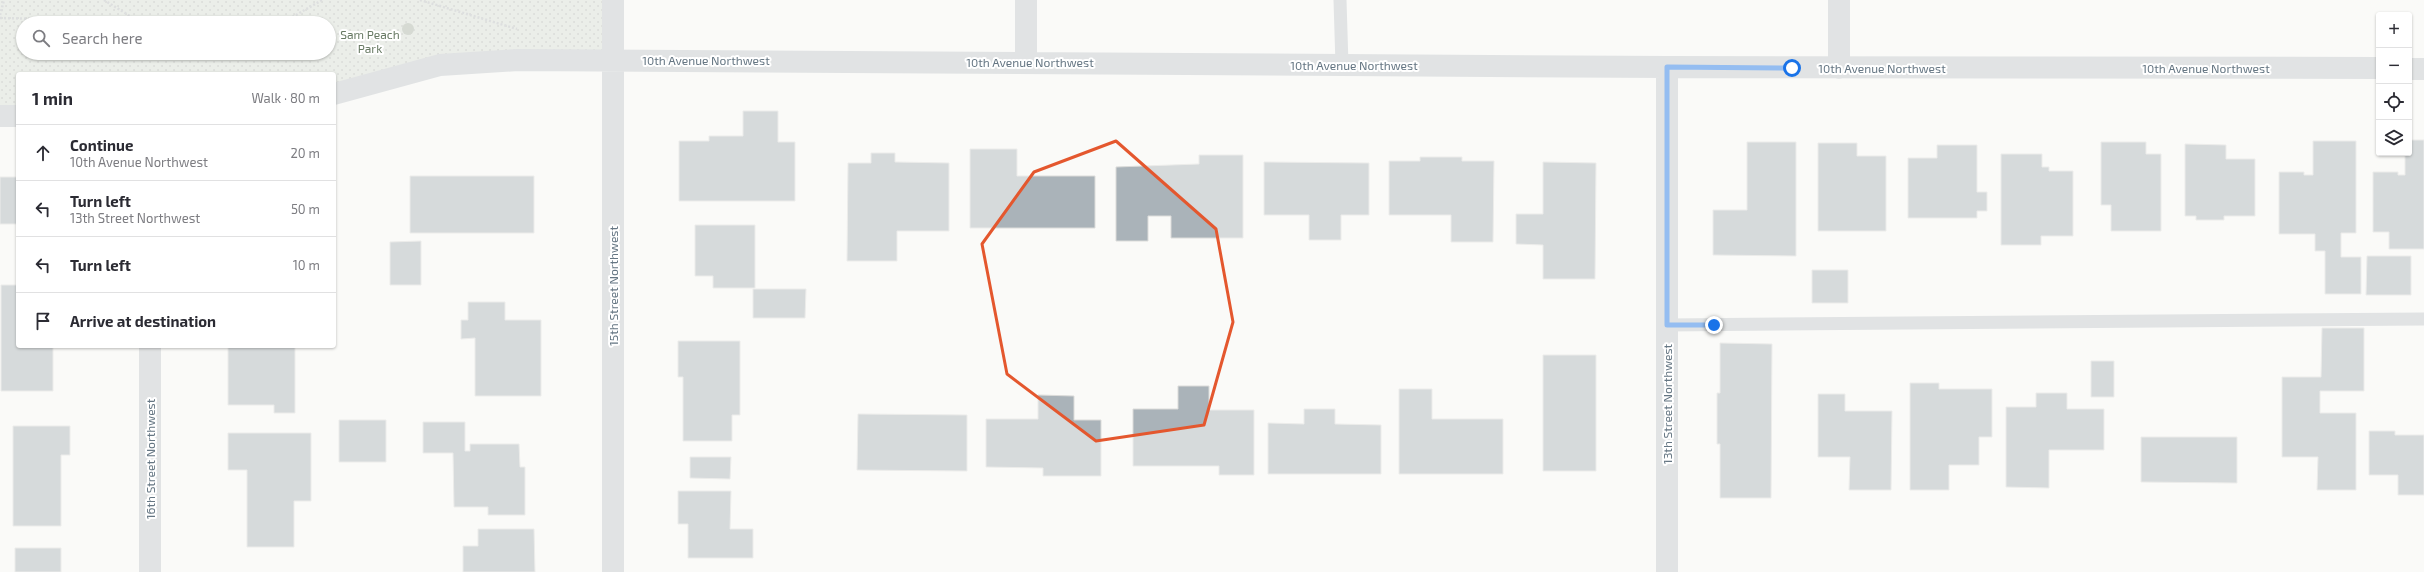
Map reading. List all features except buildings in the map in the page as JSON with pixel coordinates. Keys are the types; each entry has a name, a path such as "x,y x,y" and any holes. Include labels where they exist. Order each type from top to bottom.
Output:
{"street":[{"name":"15th Street Northwest","path":"613,0 613,572"},
{"path":"1026,0 1026,62"},
{"path":"1839,0 1839,68"},
{"name":"10th Avenue Northwest","path":"336,93 440,65 518,60 1839,68 2376,68"},
{"name":"13th Street Northwest","path":"1667,67 1667,572"},
{"path":"2412,68 2424,68"},
{"path":"0,116 16,116"},
{"name":"16th Street Northwest","path":"150,348 150,572"}],"lane":[{"path":"1340,0 1342,65"},
{"path":"1667,325 2424,319"}],"path":[{"path":"4,0 0,16 16,17"},
{"path":"104,0 129,16"},
{"path":"294,16 322,0"},
{"path":"420,0 505,24 524,32"}],"highlighted area":[{"path":"1116,141 1216,229 1233,322 1204,425 1096,441 1007,374 982,244 1034,172"}],"green space":[{"name":"Sam Peach Park","path":"0,0 613,0 613,60 518,60 336,94 336,72 16,72 16,116 0,116"}],"route":[{"path":"1714,325 1667,325 1667,67 1792,68"}]}
